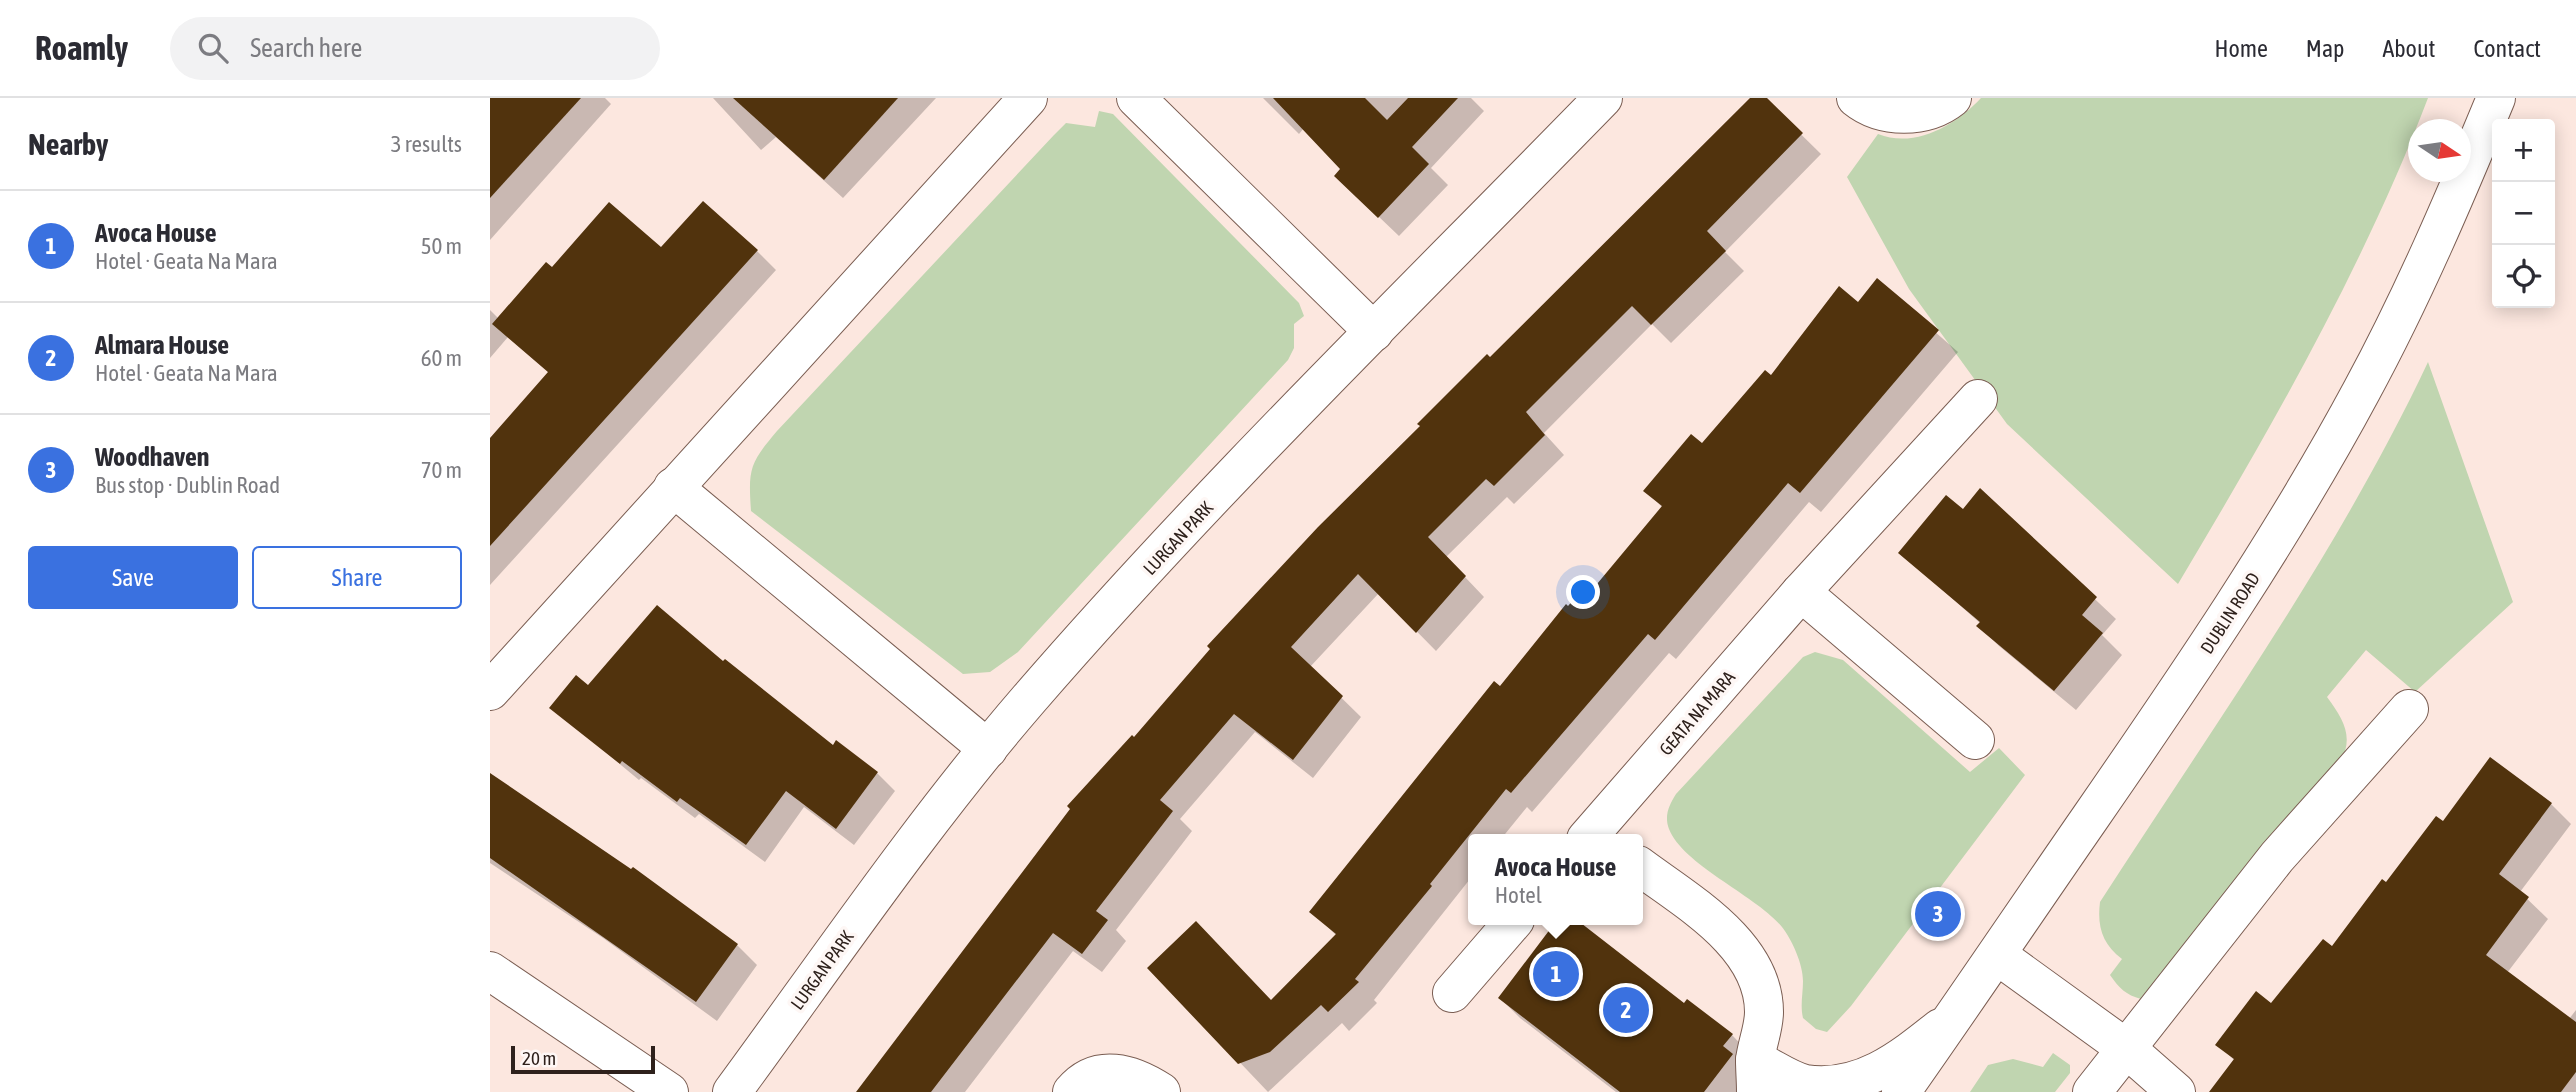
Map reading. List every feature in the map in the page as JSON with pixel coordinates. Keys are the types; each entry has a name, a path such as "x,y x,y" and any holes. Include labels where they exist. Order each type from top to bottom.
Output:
{"street":[{"path":"490,691 1028,98"},
{"path":"1136,98 1374,332"},
{"name":"LURGAN PARK","path":"732,1092 935,816 988,749 1144,574 1374,332 1603,98"},
{"path":"1856,98 1875,108 1910,114 1932,110 1952,98"},
{"name":"DUBLIN ROAD","path":"1901,1092 2200,659 2263,561 2337,435 2427,258 2496,98"},
{"name":"GEATA NA MARA","path":"1596,834 1801,592 1978,399"},
{"path":"673,487 988,749"},
{"path":"1801,592 1975,740"},
{"path":"2092,1092 2277,857 2409,709"},
{"path":"1643,870 1712,920 1743,955 1761,985 1764,1013 1756,1076 1803,1083 1845,1085 1888,1069 1954,1018"},
{"path":"1452,993 1511,925"},
{"path":"1997,955 2127,1049 2176,1092"},
{"path":"490,971 669,1092"},
{"path":"1072,1092 1089,1076 1102,1073 1132,1077 1161,1092"}],"green space":[{"path":"1981,98 2428,98 2419,119 2408,119 2408,146 2402,161 2375,224 2314,346 2178,584 2007,424 1909,289 1847,177 1878,134 1892,138 1920,136 1947,125"},
{"path":"1099,111 1113,114 1299,303 1304,316 1294,324 1294,348 1288,360 1018,652 990,672 963,674 751,511 751,475 756,459 777,431 1054,135 1066,123 1095,127"},
{"path":"2428,362 2513,602 2415,692 2366,650 2327,697 2338,713 2347,736 2341,761 2141,999 2131,995 2110,975 2122,959 2102,934 2100,902 2315,570 2393,433"},
{"path":"1815,652 1843,660 1970,772 1999,748 2025,775 1851,1006 1827,1032 1816,1029 1803,1018 1801,967 1793,945 1782,927 1771,915 1689,855 1677,842 1667,820 1669,806 1676,794 1803,657"},
{"path":"2053,1053 2070,1065 2070,1073 2055,1092 1970,1092 1988,1065 2013,1059 2043,1067"}],"building":[{"path":"490,98 581,98 490,198"},
{"path":"733,98 898,98 824,180"},
{"path":"1273,98 1365,98 1387,120 1408,98 1458,98 1412,147 1429,164 1378,218 1334,176 1340,169"},
{"path":"1750,98 1767,98 1803,133 1707,231 1726,251 1651,325 1632,306 1526,412 1545,435 1494,486 1486,479 1428,537 1466,576 1416,633 1358,574 1291,647 1343,696 1293,760 1234,714 1160,800 1173,811 1096,911 1108,920 1082,954 1053,933 931,1092 856,1092 1070,809 1067,806 1132,735 1134,737 1210,649 1207,646 1318,527 1420,426 1417,424 1487,354 1490,357"},
{"path":"703,201 758,250 490,546 490,438 548,372 492,324 546,262 552,267 609,202 661,247"},
{"path":"1877,278 1939,330 1800,493 1788,483 1655,640 1648,634 1511,793 1506,789 1468,834 1430,884 1432,886 1355,979 1359,982 1328,1012 1321,1005 1270,1052 1238,1064 1147,968 1196,921 1271,1000 1336,934 1309,912 1494,681 1500,686 1566,604 1568,606 1581,591 1587,596 1662,506 1643,491 1691,434 1702,443 1765,370 1771,375 1839,286 1858,302"},
{"path":"1980,488 2097,597 2082,615 2103,633 2054,691 1976,626 1980,622 1898,553 1946,495 1963,509"},
{"path":"657,605 723,661 725,659 833,745 836,740 878,772 836,829 786,791 746,845 680,798 677,802 622,761 620,764 549,708 576,675 588,685"},
{"path":"2490,757 2552,803 2499,874 2529,897 2486,955 2576,1022 2576,1072 2561,1092 2209,1092 2234,1059 2215,1045 2256,991 2271,1003 2323,939 2332,946 2382,879 2386,882 2436,816 2443,821"},
{"path":"490,773 631,869 633,867 738,944 696,1002 490,858"},
{"path":"1553,925 1583,925 1684,1003 1687,999 1733,1034 1723,1046 1733,1054 1704,1092 1620,1092 1498,998"}],"place":[{"name":"Woodhaven","path":"1938,914"},
{"name":"Avoca House","path":"1556,974"},
{"name":"Almara House","path":"1626,1010"}]}
